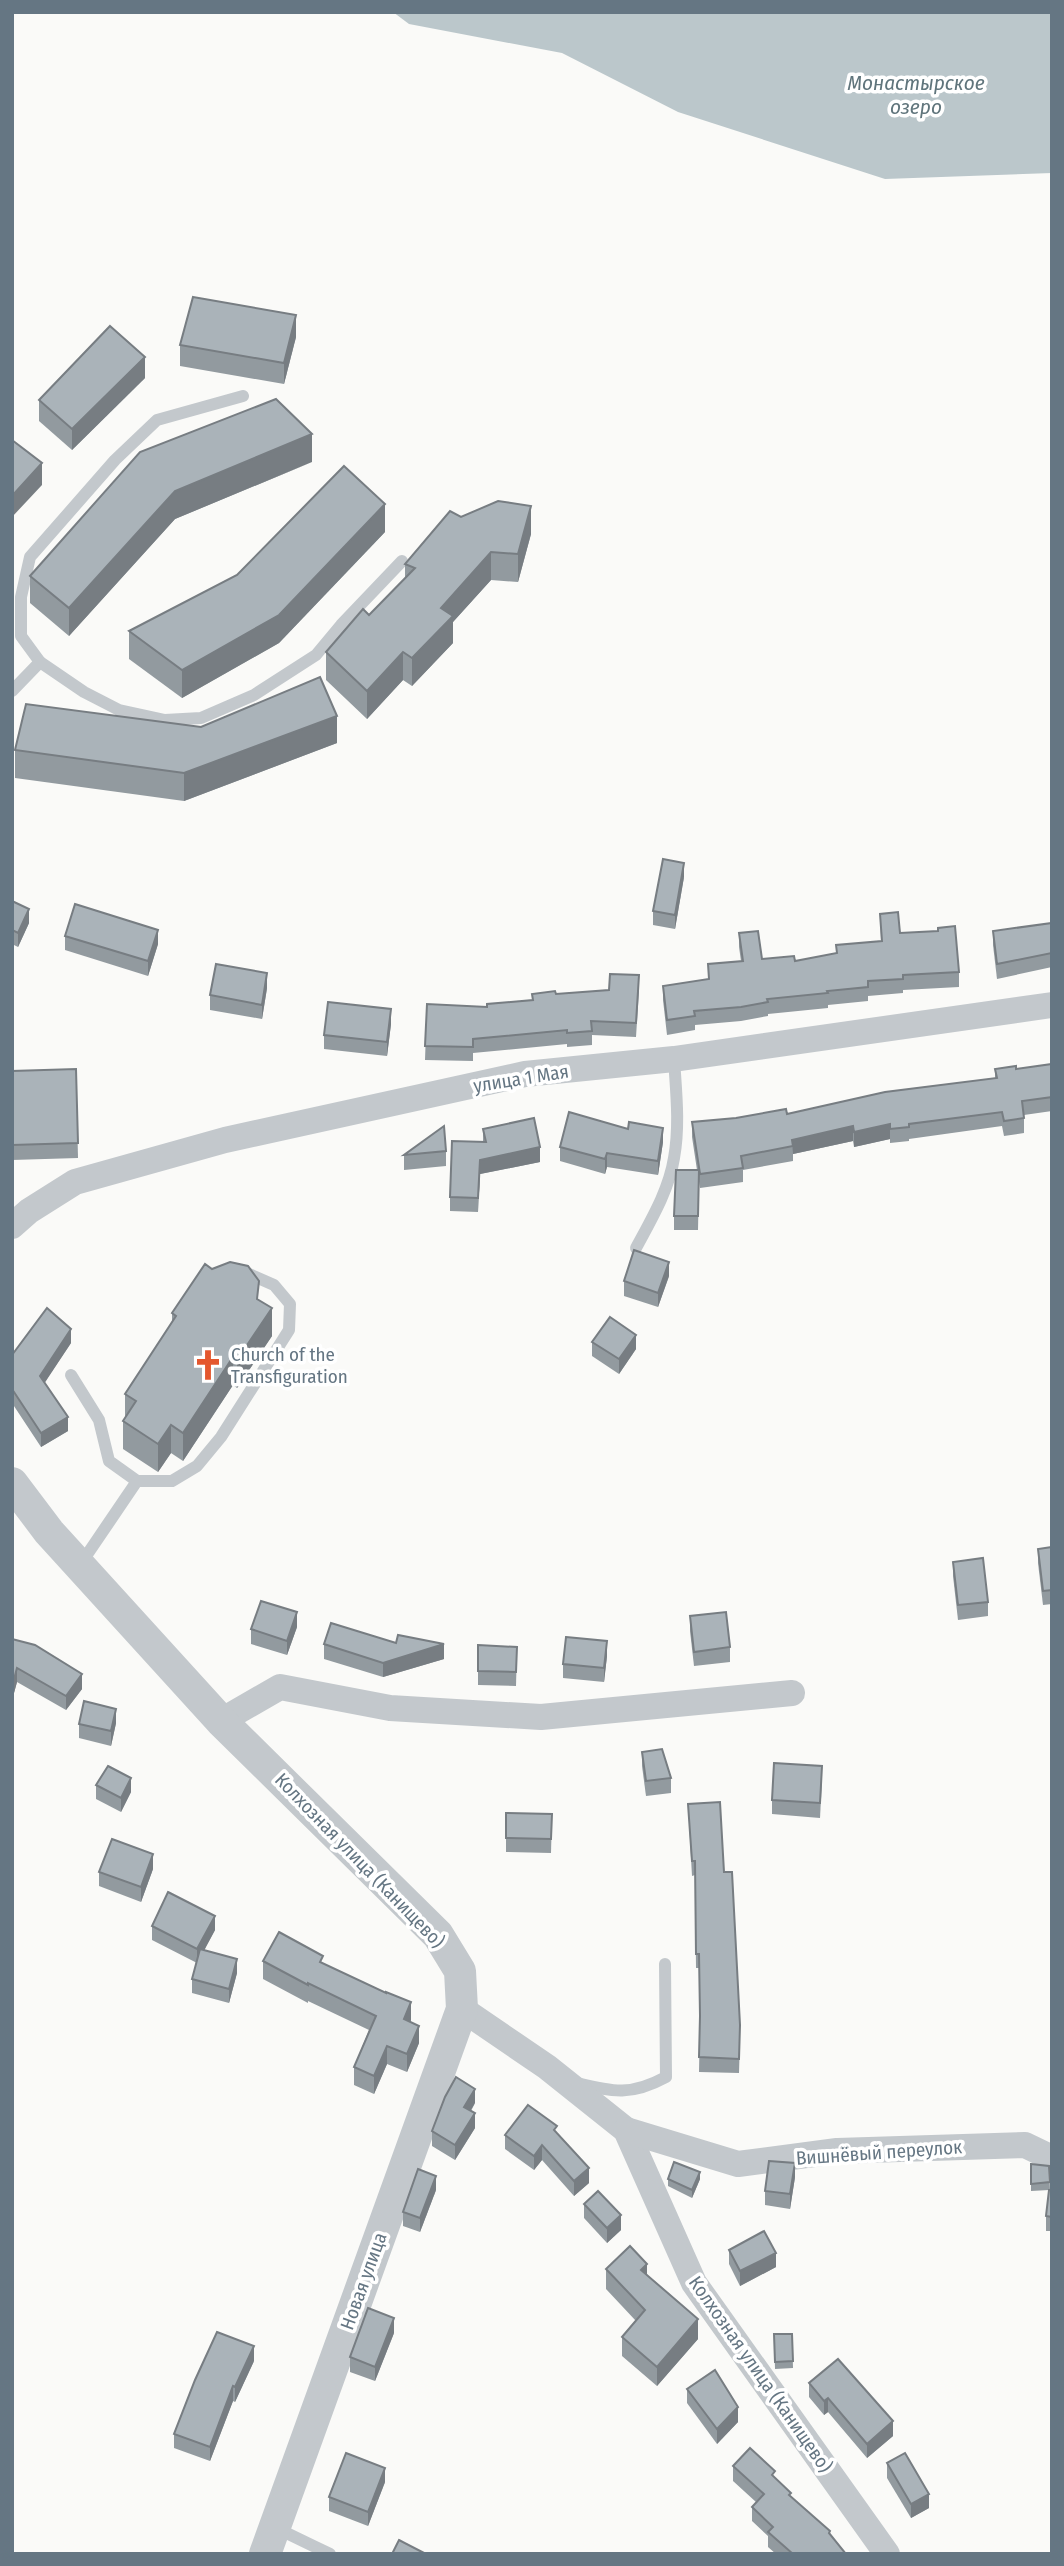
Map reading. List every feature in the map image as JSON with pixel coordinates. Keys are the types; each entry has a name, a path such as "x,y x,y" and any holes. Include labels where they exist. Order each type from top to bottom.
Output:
{"street":[{"name":"улица 1 Мая","path":"12,1226 29,1211 75,1182 225,1140 525,1074 674,1059 1052,1004"},
{"name":"Колхозная улица (Канищево)","path":"12,1483 50,1532 221,1721 438,1935 460,1971 462,2009 563,2080 626,2130 694,2283 887,2554"},
{"path":"221,1721 280,1687 390,1708 541,1717 792,1693"},
{"name":"Новая улица","path":"270,2541 462,2009"},
{"name":"Вишнёвый переулок","path":"626,2130 738,2164 837,2151 1025,2145 1052,2158"}],"lane":[{"path":"243,396 157,420 115,460 30,557 21,597 21,636 40,662 84,692 119,710 165,720 201,718 254,695 316,655 402,561"},
{"path":"12,691 40,662"},
{"path":"636,1248 662,1197 674,1158 677,1124 674,1059"},
{"path":"71,1375 99,1420 109,1461 137,1481 172,1481 197,1466 221,1437 289,1330 290,1304 274,1285 238,1268 228,1268"},
{"path":"80,1566 137,1481"},
{"path":"563,2080 609,2091 644,2089 666,2077 665,1964"},
{"path":"270,2541 330,2554"}],"water":[{"name":"Монастырское озеро","path":"393,12 1052,12 1052,173 885,179 678,112 562,53 409,24"}],"building":[{"path":"193,297 296,315 284,363 180,345"},
{"path":"110,326 145,357 72,429 39,400"},
{"path":"276,399 312,434 175,491 69,608 30,576 140,452"},
{"path":"12,440 42,463 12,496"},
{"path":"344,466 385,504 279,615 182,670 129,631 237,575"},
{"path":"498,501 531,506 518,554 491,552 441,608 453,616 412,658 403,652 367,691 326,652 363,609 369,615 415,568 405,564 450,511 461,517"},
{"path":"320,677 337,716 184,773 15,750 26,704 201,727"},
{"path":"663,859 684,863 675,915 653,911"},
{"path":"12,901 29,909 18,933 12,930"},
{"path":"75,904 158,930 148,961 65,936"},
{"path":"898,912 900,933 938,931 938,928 955,926 959,972 903,975 903,979 868,981 868,987 767,999 768,1002 741,1007 694,1011 695,1016 667,1020 663,986 709,979 708,964 743,961 739,933 758,931 762,959 794,956 795,961 837,953 836,945 882,941 880,914"},
{"path":"1052,923 1052,953 997,964 993,931"},
{"path":"216,964 267,973 262,1005 210,995"},
{"path":"610,974 639,975 636,1023 591,1021 592,1031 567,1033 567,1030 473,1039 473,1047 425,1046 427,1004 487,1007 487,1004 533,1000 532,994 609,990"},
{"path":"328,1002 391,1009 387,1042 324,1035"},
{"path":"1052,1064 1052,1097 1022,1101 1024,1118 1004,1121 1002,1112 890,1129 890,1124 854,1132 853,1126 792,1140 793,1146 741,1156 743,1168 700,1174 692,1122 786,1109 787,1114 885,1092 997,1078 995,1069"},
{"path":"76,1069 78,1143 12,1145 12,1071"},
{"path":"569,1112 628,1129 629,1122 663,1128 658,1161 607,1153 605,1159 560,1147"},
{"path":"534,1118 540,1147 480,1160 478,1198 450,1197 452,1141 486,1142 483,1129"},
{"path":"444,1126 446,1151 404,1155"},
{"path":"676,1170 699,1170 698,1216 674,1216"},
{"path":"634,1250 669,1262 658,1293 624,1281"},
{"name":"Church of the Transfiguration","path":"230,1262 248,1266 259,1281 257,1299 272,1308 237,1360 233,1357 183,1433 171,1425 158,1444 123,1421 136,1401 125,1394 176,1316 172,1313 205,1264 212,1269"},
{"path":"47,1308 71,1329 40,1376 68,1417 41,1433 12,1389 12,1355"},
{"path":"610,1317 636,1335 619,1359 592,1342"},
{"path":"1052,1547 1052,1590 1043,1591 1038,1549"},
{"path":"983,1558 988,1602 958,1605 953,1562"},
{"path":"261,1601 297,1612 287,1641 251,1629"},
{"path":"726,1612 730,1647 694,1652 690,1616"},
{"path":"331,1623 396,1643 398,1635 444,1644 383,1663 324,1644"},
{"path":"566,1637 607,1641 604,1668 563,1664"},
{"path":"12,1639 35,1645 82,1674 66,1696 17,1668 14,1679 12,1678"},
{"path":"478,1645 517,1647 516,1672 478,1671"},
{"path":"84,1701 116,1709 111,1731 79,1724"},
{"path":"662,1749 671,1778 646,1781 642,1752"},
{"path":"774,1763 822,1766 820,1803 772,1800"},
{"path":"108,1766 131,1778 121,1798 96,1785"},
{"path":"720,1802 724,1872 732,1872 740,2025 739,2059 699,2057 699,1954 696,1954 695,1861 692,1861 688,1804"},
{"path":"506,1813 552,1814 551,1839 506,1838"},
{"path":"112,1839 153,1854 141,1887 99,1872"},
{"path":"168,1892 215,1916 197,1949 152,1926"},
{"path":"279,1932 323,1956 320,1962 411,2002 404,2019 419,2026 407,2054 387,2046 374,2076 354,2067 376,2016 263,1961"},
{"path":"200,1949 237,1959 229,1989 192,1979"},
{"path":"456,2077 475,2089 464,2107 475,2113 455,2145 432,2131"},
{"path":"528,2105 557,2126 554,2130 589,2168 574,2181 542,2145 534,2156 505,2135"},
{"path":"769,2161 795,2163 790,2194 765,2191"},
{"path":"674,2162 700,2172 692,2190 668,2179"},
{"path":"1031,2164 1049,2166 1050,2182 1031,2184"},
{"path":"418,2169 436,2176 420,2218 403,2212"},
{"path":"1049,2190 1052,2190 1052,2217 1046,2216"},
{"path":"598,2191 621,2215 607,2228 584,2204"},
{"path":"764,2231 776,2253 740,2271 729,2250"},
{"path":"630,2246 647,2264 641,2270 698,2319 657,2367 622,2337 645,2310 606,2269"},
{"path":"368,2308 394,2318 375,2367 350,2357"},
{"path":"217,2332 254,2346 235,2387 233,2386 210,2447 174,2434"},
{"path":"774,2334 792,2334 793,2361 775,2362"},
{"path":"838,2359 893,2421 867,2444 828,2398 824,2401 809,2383"},
{"path":"715,2370 738,2407 717,2429 687,2389"},
{"path":"750,2448 775,2471 772,2475 791,2493 789,2495 830,2531 846,2554 793,2554 768,2532 773,2527 752,2507 764,2494 733,2466"},
{"path":"346,2453 385,2468 368,2512 329,2497"},
{"path":"905,2453 929,2494 911,2504 887,2463"},
{"path":"399,2540 426,2554 392,2554"}],"place":[{"name":"Church of the Transfiguration","path":"208,1365"}]}
